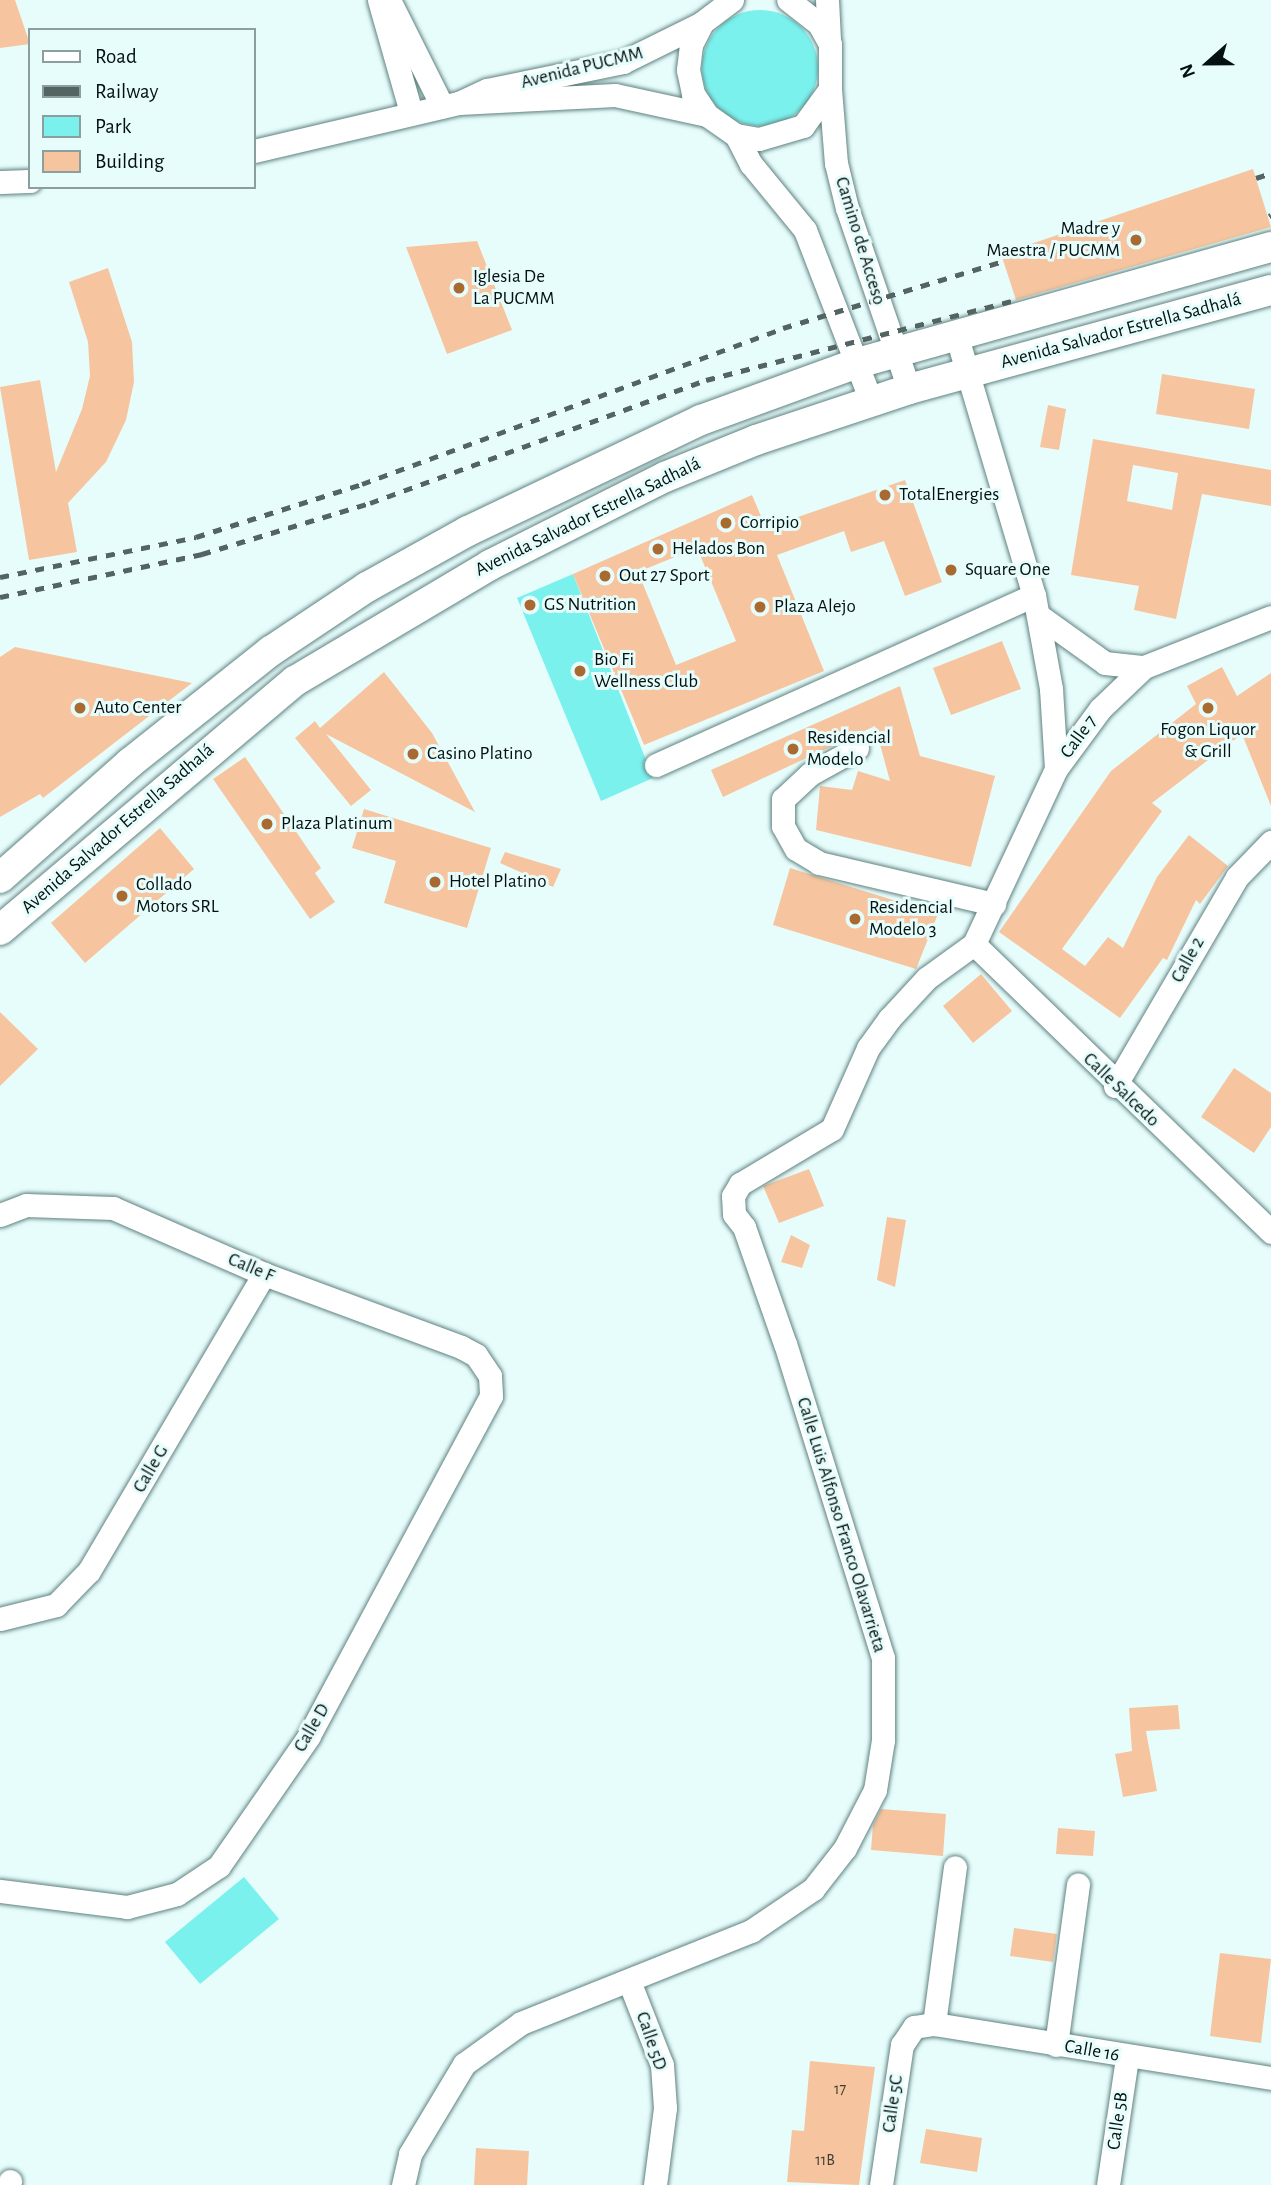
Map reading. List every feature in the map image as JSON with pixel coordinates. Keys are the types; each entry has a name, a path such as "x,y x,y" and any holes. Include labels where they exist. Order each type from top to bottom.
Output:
{"main road":[{"name":"Avenida Salvador Estrella Sadhalá","path":"0,878 130,763 271,651 367,587 650,443 895,350 1271,247"},
{"name":"Avenida Salvador Estrella Sadhalá","path":"0,930 295,681 388,620 666,477 909,389 1271,290"}],"street":[{"path":"379,0 411,112"},
{"path":"388,0 450,105"},
{"name":"Avenida PUCMM","path":"450,105 487,90 623,62 702,23 732,0"},
{"path":"788,0 819,24 830,44"},
{"path":"827,0 830,44"},
{"path":"702,23 688,69 693,94 706,115 736,135 751,164 805,230 871,401"},
{"name":"Camino de Acceso","path":"830,44 830,89 842,186 909,389"},
{"path":"736,135 782,136 803,126 830,89"},
{"name":"Avenida PUCMM","path":"256,151 450,105 615,95 706,115"},
{"path":"0,182 28,181"},
{"path":"956,334 1036,605 1052,689 1056,769"},
{"path":"1036,605 1105,663 1144,667"},
{"path":"656,765 1036,605"},
{"name":"Calle 7","path":"974,944 1056,769 1100,709 1144,667 1271,617"},
{"path":"857,748 810,774 783,799 783,826 796,849 819,863 994,904"},
{"name":"Calle 2","path":"1115,1086 1237,877 1271,842"},
{"name":"Calle Salcedo","path":"974,944 1115,1086 1268,1222"},
{"name":"Calle Luis Alfonso Franco Olavarrieta","path":"403,2185 410,2154 464,2064 521,2023 751,1931 813,1889 845,1848 875,1790 883,1740 883,1658 785,1344 732,1202 740,1184 832,1129 868,1048 889,1019 927,978 974,944"},
{"name":"Calle F","path":"0,1215 26,1205 113,1208 264,1275 461,1347 476,1355 490,1376"},
{"name":"Calle G","path":"0,1619 56,1605 89,1571 264,1275"},
{"name":"Calle D","path":"0,1891 127,1907 177,1894 219,1866 309,1735 491,1396 490,1376"},
{"name":"Calle 5C","path":"881,2185 902,2045 924,2025 955,1867"},
{"path":"1056,2045 1078,1885"},
{"name":"Calle 5D","path":"629,1981 662,2066 665,2108 656,2185"},
{"name":"Calle 16","path":"924,2025 1271,2078"},
{"name":"Calle 5B","path":"1108,2185 1127,2057"}],"green space":[{"path":"760,10 782,15 801,27 813,46 818,68 813,90 801,109 782,121 760,126 738,121 719,109 707,90 702,68 707,46 719,27 738,15"},
{"name":"Bio Fi Wellness Club","path":"573,574 653,778 601,801 517,598"},
{"path":"244,1877 279,1919 200,1984 165,1942"}],"building":[{"path":"0,0 15,0 28,44 0,48"},
{"name":"Madre y Maestra / PUCMM","path":"1253,169 1271,227 1016,300 1001,254"},
{"name":"Iglesia De La PUCMM","path":"477,241 512,330 447,354 406,247"},
{"path":"108,268 132,342 134,382 126,420 106,462 68,503 77,552 29,560 0,387 40,380 56,472 82,409 90,376 88,342 69,282"},
{"path":"1162,374 1255,389 1249,429 1156,414"},
{"path":"1048,405 1066,409 1059,450 1040,447"},
{"path":"1093,439 1271,470 1271,506 1202,494 1176,619 1134,610 1139,586 1071,575","holes":["1133,465 1178,473 1172,510 1127,501"]},
{"name":"Plaza Alejo","path":"905,480 942,582 905,596 884,541 851,552 844,531 777,555 824,671 644,745 573,574 752,495 766,528","holes":["697,548 736,641 676,665 638,572"]},
{"path":"1002,641 1021,689 951,715 933,668"},
{"name":"Auto Center","path":"15,647 192,683 43,798 40,794 0,817 0,657"},
{"path":"1222,667 1237,696 1271,673 1271,806 1242,734 1152,803 1162,811 1062,949 1085,966 1108,937 1123,948 1157,877 1189,835 1228,866 1200,904 1196,900 1167,960 1163,958 1120,1018 999,932 1111,771 1196,704 1187,686"},
{"name":"Casino Platino","path":"384,672 432,733 475,812 326,734 371,790 351,806 295,738 315,721 320,728"},
{"path":"900,686 920,756 995,776 971,867 816,830 820,786 852,790 858,771 890,781 875,726 723,797 711,770"},
{"name":"Plaza Platinum","path":"245,757 321,868 315,873 335,902 310,919 213,779"},
{"name":"Hotel Platino","path":"364,809 491,848 467,928 384,903 396,861 352,848"},
{"name":"Collado Motors SRL","path":"160,828 194,869 85,963 51,923"},
{"path":"505,852 561,869 553,887 500,863"},
{"name":"Residencial Modelo 3","path":"790,868 938,914 916,969 773,925"},
{"path":"981,974 1012,1011 973,1043 943,1006"},
{"path":"0,1012 38,1049 0,1086"},
{"path":"1234,1068 1271,1093 1271,1127 1254,1153 1201,1117"},
{"path":"809,1169 824,1206 779,1223 763,1186"},
{"path":"887,1217 906,1220 895,1287 877,1280"},
{"path":"791,1235 810,1245 802,1268 781,1262"},
{"path":"1178,1705 1180,1729 1146,1731 1157,1791 1123,1797 1115,1754 1132,1751 1129,1708"},
{"path":"881,1809 946,1814 943,1856 871,1850 873,1825"},
{"path":"1058,1828 1095,1831 1093,1856 1056,1854"},
{"path":"1014,1928 1057,1934 1053,1962 1010,1956"},
{"path":"1220,1953 1271,1959 1261,2043 1210,2036"},
{"path":"810,2061 875,2067 859,2185 787,2182 792,2130 804,2131"},
{"path":"926,2129 982,2138 977,2172 920,2163"},
{"path":"476,2148 529,2151 527,2185 474,2185"}],"railway":[{"path":"1256,178 1271,173"},
{"path":"0,577 196,537 362,484 783,328 1003,261"},
{"path":"0,597 202,554 370,503 706,380 1016,300"}],"place":[{"name":"Madre y Maestra / PUCMM","path":"1136,240"},
{"name":"Iglesia De La PUCMM","path":"459,288"},
{"name":"TotalEnergies","path":"885,495"},
{"name":"Corripio","path":"726,523"},
{"name":"Helados Bon","path":"658,549"},
{"name":"Square One","path":"951,570"},
{"name":"Out 27 Sport","path":"605,576"},
{"name":"GS Nutrition","path":"530,605"},
{"name":"Plaza Alejo","path":"760,607"},
{"name":"Bio Fi Wellness Club","path":"580,671"},
{"name":"Auto Center","path":"80,708"},
{"name":"Fogon Liquor & Grill","path":"1208,708"},
{"name":"Residencial Modelo","path":"793,749"},
{"name":"Casino Platino","path":"413,754"},
{"name":"Plaza Platinum","path":"267,824"},
{"name":"Hotel Platino","path":"435,882"},
{"name":"Collado Motors SRL","path":"122,896"},
{"name":"Residencial Modelo 3","path":"855,919"}]}
